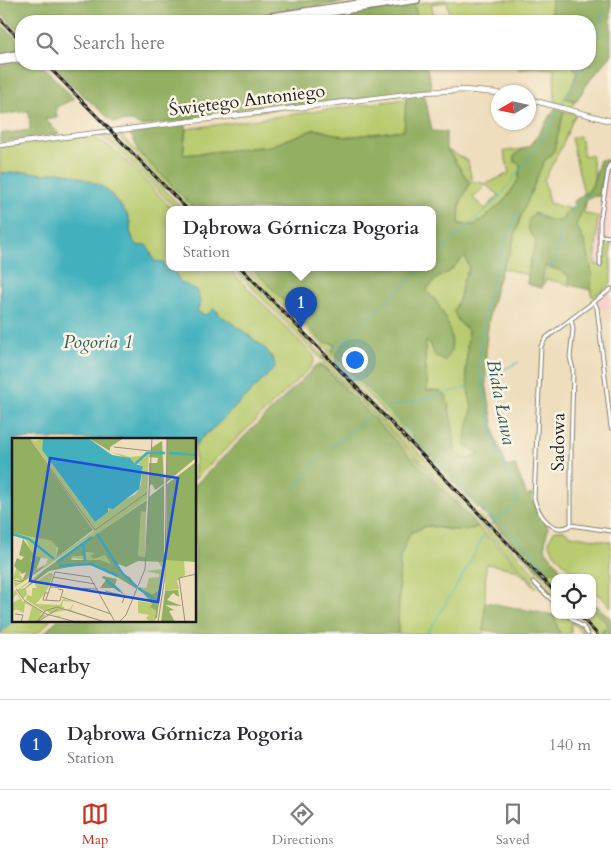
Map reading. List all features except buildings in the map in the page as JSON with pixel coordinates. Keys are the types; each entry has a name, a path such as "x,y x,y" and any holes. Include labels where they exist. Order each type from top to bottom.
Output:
{"highway":[{"path":"279,15 381,0"},
{"path":"315,15 417,0"},
{"path":"0,57 15,56"},
{"path":"0,62 15,57"}],"street":[{"name":"Świętego Antoniego","path":"0,145 424,92 464,90 491,92"},
{"path":"536,101 611,121"},
{"path":"600,265 600,221 609,166 611,164"},
{"path":"600,236 611,238"},
{"path":"611,289 546,338 541,346 534,497 536,506 554,528 565,528 571,525 611,531"},
{"path":"594,302 597,308 611,428"},
{"name":"Sadowa","path":"571,319 573,329 570,357 573,368 571,525"},
{"path":"533,582 551,599"},
{"path":"572,619 583,627 588,634"}],"shaded area":[{"path":"608,160 611,161 611,285 594,298 598,208"},
{"path":"611,292 611,308 599,310 597,301"}],"green space":[{"path":"0,0 359,0 259,15 15,15 15,28 0,13"},
{"path":"441,0 552,0 552,15 450,15 447,2 431,4 434,15 417,15 414,4"},
{"path":"552,0 611,0 611,56 591,79 576,101 565,98 573,84 577,72 576,70 596,70 596,15 552,15"},
{"path":"414,4 417,15 339,15"},
{"path":"0,23 15,37 15,51 0,54"},
{"path":"15,62 15,70 47,70 74,99 56,107 57,118 45,119 59,134 0,142 0,134 30,130 29,111 0,115 0,66"},
{"path":"55,70 428,70 432,88 140,126 133,121 113,122"},
{"path":"554,70 576,70 577,72 573,84 565,98 576,101 570,108 555,105"},
{"path":"424,93 432,131 446,132 446,149 470,183 460,203 459,224 474,225 506,199 519,178 520,165 515,162 514,156 522,149 530,146 555,108 564,111 554,151 543,163 520,219 510,252 496,287 490,311 486,343 486,383 496,440 507,467 515,465 527,496 532,494 533,502 548,527 545,549 565,574 558,574 555,571 544,575 332,353 335,345 333,343 324,343 255,271 436,271 436,206 192,206 138,151 134,140 128,132 186,125 183,155 270,146 315,129 346,137 404,130 406,96","holes":["465,256 469,268 463,281 460,297 454,311 458,321 468,330 466,373 472,409 465,445 480,454 473,458 464,458 455,452 453,428 446,395 439,391 427,391 425,354 426,342 430,343 435,356 444,361 449,356 452,341 448,324 436,301 426,291 436,279 450,271"]},
{"path":"406,99 405,130 346,137 315,129 270,146 183,155 186,129"},
{"path":"564,111 575,114 575,117 544,180 549,203 571,209 560,221 549,220 535,213 530,234 535,238 535,246 530,260 528,275 502,268 510,252 520,219 543,163 554,151"},
{"path":"121,132 122,136 192,206 185,206 115,133"},
{"path":"100,134 110,134 180,206 173,206 116,147 100,137"},
{"path":"93,136 110,147 169,206 166,206 166,267 154,261 149,249 144,245 139,246 134,242 127,214 107,190 99,185 66,173 0,173 0,147"},
{"path":"580,136 584,156 591,155 594,171 594,180 586,194 584,194 571,138"},
{"path":"522,149 514,157 520,165 519,178 506,199 483,219 474,225 459,224 460,203 470,183 448,150 468,161 472,181 486,184 509,173 504,151","holes":["486,185 499,195 485,209 473,198"]},
{"path":"600,160 608,160 600,196 587,199 576,225 584,240 589,258 591,290 570,285 568,275 545,266 541,288 527,284 530,261 536,244 535,238 528,229 530,218 535,213 546,220 559,221 563,219 565,213 574,207 573,202 586,194 592,186"},
{"path":"586,202 584,213 598,217 595,265 604,264 604,243 601,243 601,238 611,241 611,284 593,297 591,294 589,258 576,225"},
{"path":"465,255 469,268 454,311 458,321 468,330 466,373 473,409 466,433 465,445 481,454 467,458 455,452 449,406 439,391 427,391 425,354 426,342 430,343 443,361 451,351 450,331 435,299 426,291 436,279 450,271"},
{"path":"544,266 559,270 568,275 570,285 546,279 541,288"},
{"path":"174,271 231,271 314,356 314,361 310,368 196,478 197,442 275,368 274,360 258,342 220,316 218,311 204,315 197,311 200,302 197,290 180,283"},
{"path":"236,271 244,271 322,355 322,360"},
{"path":"248,271 255,271 317,336 335,345 334,350 331,352 417,439 544,575 555,571 558,574 551,574 551,584 327,353 329,351"},
{"path":"325,355 551,590 551,597 539,586 535,579 533,581 415,455 323,361"},
{"path":"324,364 416,458 487,538 489,537 537,587 532,586 532,583 515,569 486,564 484,634 398,634 400,557 410,533 427,526 450,530 473,529 403,449 324,367 312,370 314,366"},
{"path":"321,366 328,372 478,526 466,530 454,530 427,526 410,533 400,557 398,634 43,634 55,622 196,622 196,484 314,368"},
{"path":"563,530 571,535 611,542 611,607 596,592 596,574 574,574 550,547 549,541 554,531"},
{"path":"485,602 551,615 551,619 555,619 557,630 561,634 504,634 484,630"},
{"path":"596,605 611,619 611,634 604,634 602,632 608,625 596,613"},
{"path":"596,613 608,625 602,631 604,634 599,634 585,619 596,619"},
{"path":"555,619 571,619 586,634 583,634 571,622 571,634 561,634 557,630"},
{"path":"12,622 49,622 37,634 0,634"}],"water":[{"name":"Pogoria 1","path":"0,173 66,173 99,185 107,190 127,214 134,242 139,246 146,245 154,261 163,262 166,271 174,271 180,282 197,290 200,302 197,311 204,315 215,309 220,316 266,349 274,361 275,368 199,440 196,446 196,438 12,438 12,622 0,633"}],"waterway":[{"path":"596,37 602,15 606,13"},
{"path":"561,105 581,70"},
{"path":"436,255 500,197 540,142 559,110"},
{"path":"549,270 556,258 562,222 590,191"},
{"name":"Biała Ława","path":"514,506 517,503 517,497 494,442 480,373 480,353 484,310 501,253 517,213"},
{"path":"331,348 344,341 419,271"},
{"path":"482,380 519,362"},
{"path":"347,368 495,521"},
{"path":"390,407 469,387"},
{"path":"330,448 370,416"},
{"path":"294,488 322,455"},
{"name":"Biała Ława","path":"504,514 510,509"},
{"name":"Biała Ława","path":"487,531 488,527 501,516"},
{"path":"500,522 539,560 545,573"},
{"name":"Biała Ława","path":"427,634 467,568 484,535"}],"railway":[{"path":"0,19 15,35"},
{"path":"52,70 184,206"},
{"path":"244,271 551,588"},
{"path":"583,619 597,634"}],"place":[{"name":"Dąbrowa Górnicza Pogoria","path":"301,328"}]}
